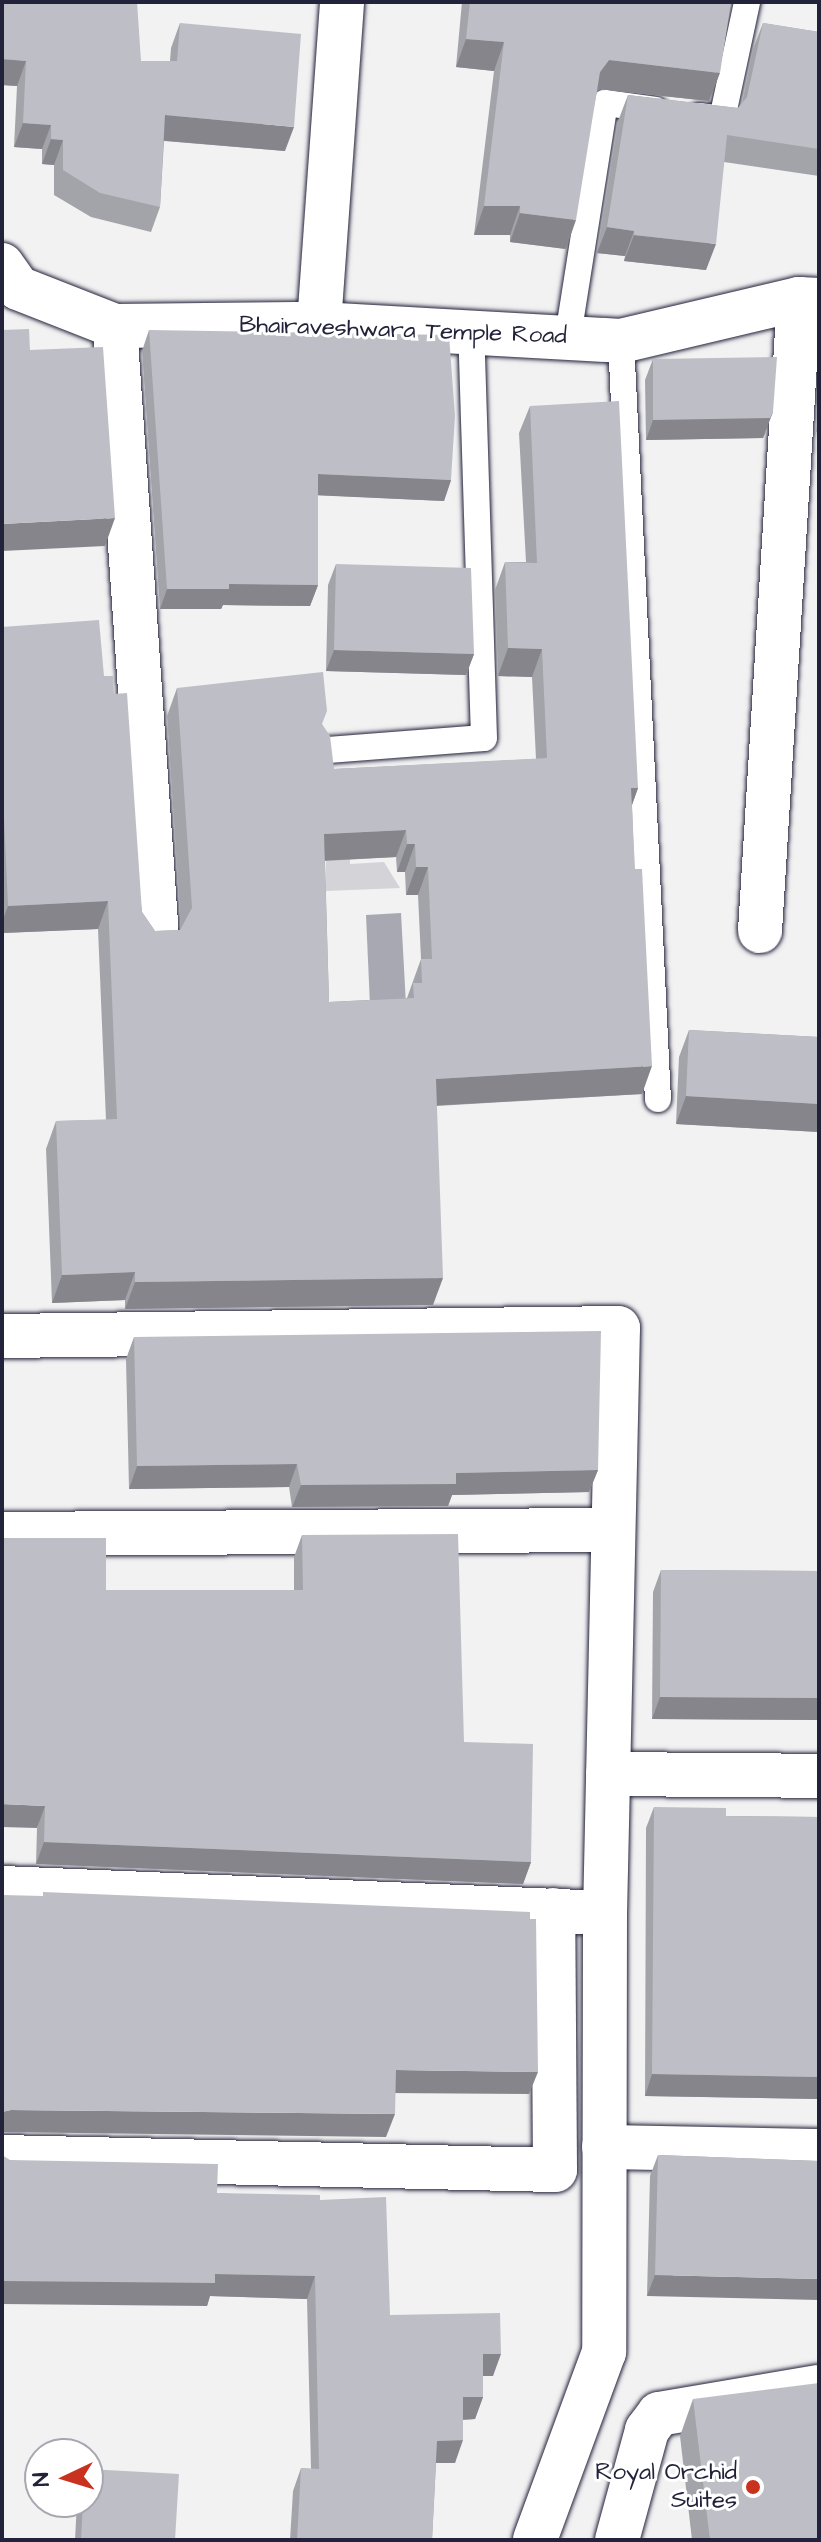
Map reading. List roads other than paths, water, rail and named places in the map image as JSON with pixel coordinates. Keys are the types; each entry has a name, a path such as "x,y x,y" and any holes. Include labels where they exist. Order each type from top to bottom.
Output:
{"street":[{"path":"319,324 342,2"},
{"name":"Bhairaveshwara Temple Road","path":"2,265 18,288 115,326 319,324 621,341 809,300"},
{"path":"760,931 809,300"},
{"path":"115,326 157,937"},
{"path":"2,1336 618,1328 605,1914 604,2352 535,2540"},
{"path":"2,1534 613,1530"},
{"path":"608,1774 819,1776"},
{"path":"2,1888 605,1914"},
{"path":"2,2157 555,2170 553,1910"},
{"path":"604,2147 819,2151"},
{"path":"617,2540 647,2430 659,2414 819,2387"}],"lane":[{"path":"568,336 605,103 722,119 747,2"},
{"path":"328,750 484,738 471,334"},
{"path":"621,341 658,1099"}],"place":[{"name":"Royal Orchid Suites","path":"753,2487"}]}
